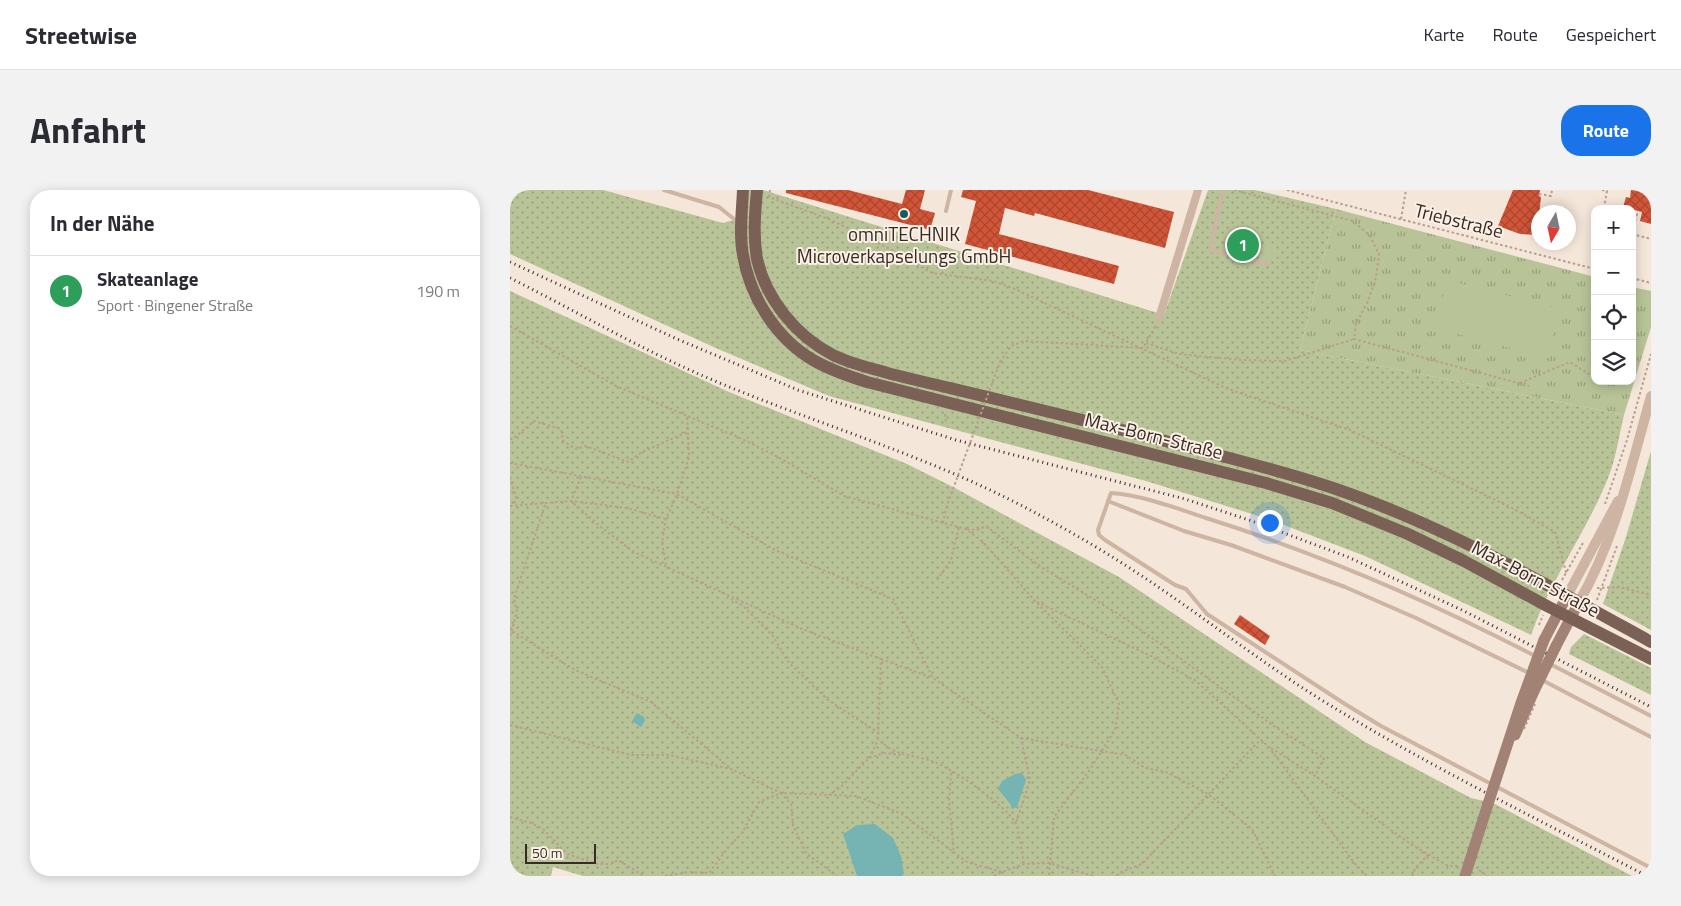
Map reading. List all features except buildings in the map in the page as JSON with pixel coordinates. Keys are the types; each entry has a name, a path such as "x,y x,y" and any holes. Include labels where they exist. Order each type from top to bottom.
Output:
{"main road":[{"name":"Max-Born-Straße","path":"743,190 742,254 750,285 764,312 779,330 797,348 813,360 836,372 866,382 1266,483 1332,503 1408,534 1464,561 1651,659"},
{"name":"Max-Born-Straße","path":"757,190 755,239 758,259 765,283 790,322 807,339 833,355 891,374 1149,437 1337,489 1444,532 1580,602 1651,642"},
{"path":"1465,876 1521,703 1544,640 1567,596"},
{"path":"1505,754 1556,646 1580,602"}],"street":[{"path":"1159,318 1198,190"},
{"path":"1580,602 1612,533 1651,399"},
{"path":"1567,596 1578,579 1627,482"}],"lane":[{"path":"664,190 719,207 741,224"},
{"path":"946,210 951,190"},
{"path":"1223,190 1210,250 1267,264"},
{"path":"1651,716 1477,626 1349,569 1236,527 1122,493 1111,493 1098,530 1100,535 1176,585 1186,589 1207,614 1344,704 1381,726 1651,868"},
{"path":"1108,501 1184,531 1328,581 1416,618 1482,649 1651,737"}],"path":[{"path":"770,190 769,197 831,220 896,252 932,273 993,281 1015,289 1228,389 1350,430 1514,509 1555,532 1566,572 1578,579"},
{"path":"1234,190 1353,222 1370,236 1378,254 1376,278 1368,301 1356,324 1354,339"},
{"name":"Triebstraße","path":"1287,190 1591,268"},
{"path":"1401,219 1406,190"},
{"path":"1539,194 1551,196 1552,190"},
{"path":"1602,190 1607,192 1604,205"},
{"path":"1636,234 1651,239"},
{"path":"1636,279 1651,283"},
{"path":"1143,348 1159,318"},
{"path":"510,326 616,386 738,437 780,458 844,496 915,517 943,522 966,529 976,530 986,526 1040,566 1120,615 1274,726 1324,758 1314,776"},
{"path":"1146,343 1179,354 1241,360 1285,361 1354,339 1529,386"},
{"path":"943,522 946,508 1000,362 1011,346 1024,341 1143,348"},
{"path":"1602,510 1627,440 1651,354"},
{"path":"1520,383 1570,362 1591,375"},
{"path":"666,565 662,542 666,519 677,494 689,457 687,415"},
{"path":"510,439 513,439 534,421 561,429 563,441 576,449 586,446 628,462 642,452 687,432"},
{"path":"510,462 677,494 777,552 893,599 933,678"},
{"path":"510,477 516,497 512,506 572,501 627,508 666,519"},
{"path":"572,501 581,477"},
{"path":"572,501 602,528 634,552 666,565 744,606 774,636 789,663 828,700 878,733"},
{"path":"510,636 517,612 514,599 544,504"},
{"path":"937,580 951,560 959,527"},
{"path":"966,529 983,542 1035,601 1102,667 1119,704 1115,730 1102,751 1054,816 1049,876"},
{"path":"1566,572 1584,542"},
{"path":"1589,585 1599,589 1619,588 1651,595"},
{"path":"720,593 802,629 933,678 1021,738 1126,755 1145,768 1166,772 1208,794 1252,829 1275,876"},
{"path":"1035,601 1149,655 1196,681 1269,747 1428,854 1448,866 1458,866"},
{"path":"510,627 512,631 574,670 651,702 731,769"},
{"path":"829,795 842,786 869,758 878,739 881,659"},
{"path":"1522,735 1536,703"},
{"path":"510,725 632,755 670,755 731,769 781,793 791,804 793,825 806,854 837,876"},
{"path":"1021,738 1030,780 1016,823 1024,864"},
{"path":"878,739 886,747 904,755"},
{"path":"1117,876 1119,873 1142,864 1260,740"},
{"path":"1269,747 1356,865 1367,876"},
{"path":"869,758 884,753 904,755 934,762 986,793 1016,823"},
{"path":"952,772 949,800 954,853"},
{"path":"665,876 689,872 709,873 742,833 760,802 781,793 856,796 902,814 966,862 1002,872"},
{"path":"510,816 531,822 543,829 567,854 598,864 611,864 618,860 644,876"},
{"path":"1412,876 1416,866 1428,854"},
{"path":"994,876 1024,864 1049,863 1093,876"},
{"path":"1479,870 1488,876"}],"green space":[{"path":"510,190 603,190 723,223 747,216 749,190 763,190 1164,315 1208,190 1255,190 1336,209 1300,350 1624,415 1611,471 1589,518 1548,595 1531,635 1365,556 1268,519 1146,481 829,396 718,349 510,254"},
{"path":"1336,209 1591,276 1591,385 1633,385 1624,415 1300,350"},
{"path":"1231,234 1258,239 1255,255 1228,250"},
{"path":"1272,243 1281,254 1269,263 1261,251"},
{"path":"1447,280 1560,309 1548,358 1435,328"},
{"path":"1636,288 1651,291 1651,327 1636,376"},
{"path":"510,291 729,392 907,464 953,487 1119,577 1365,742 1471,798 1493,803 1632,876 583,876 553,867 551,876 510,876"},
{"path":"1651,451 1651,630 1603,604 1626,537"},
{"path":"1584,634 1651,668 1651,695 1569,654 1571,647"}],"water":[{"path":"637,713 644,717 645,721 641,727 632,721"},
{"path":"1022,773 1026,780 1017,807 1011,809 1011,805 998,789 1002,781 1015,774"},
{"path":"875,824 893,838 901,856 904,874 902,876 857,876 843,834 857,825"}],"railway":[{"path":"510,262 677,339 798,390 956,440 1185,499 1249,520 1348,557 1464,611 1651,707"},
{"path":"510,278 676,364 742,392 908,455 990,490 1030,510 1078,536 1125,565 1328,704 1406,750 1647,876"}],"place":[{"name":"omniTECHNIK Microverkapselungs GmbH","path":"904,214"},
{"name":"Skateanlage","path":"1243,245"}]}
